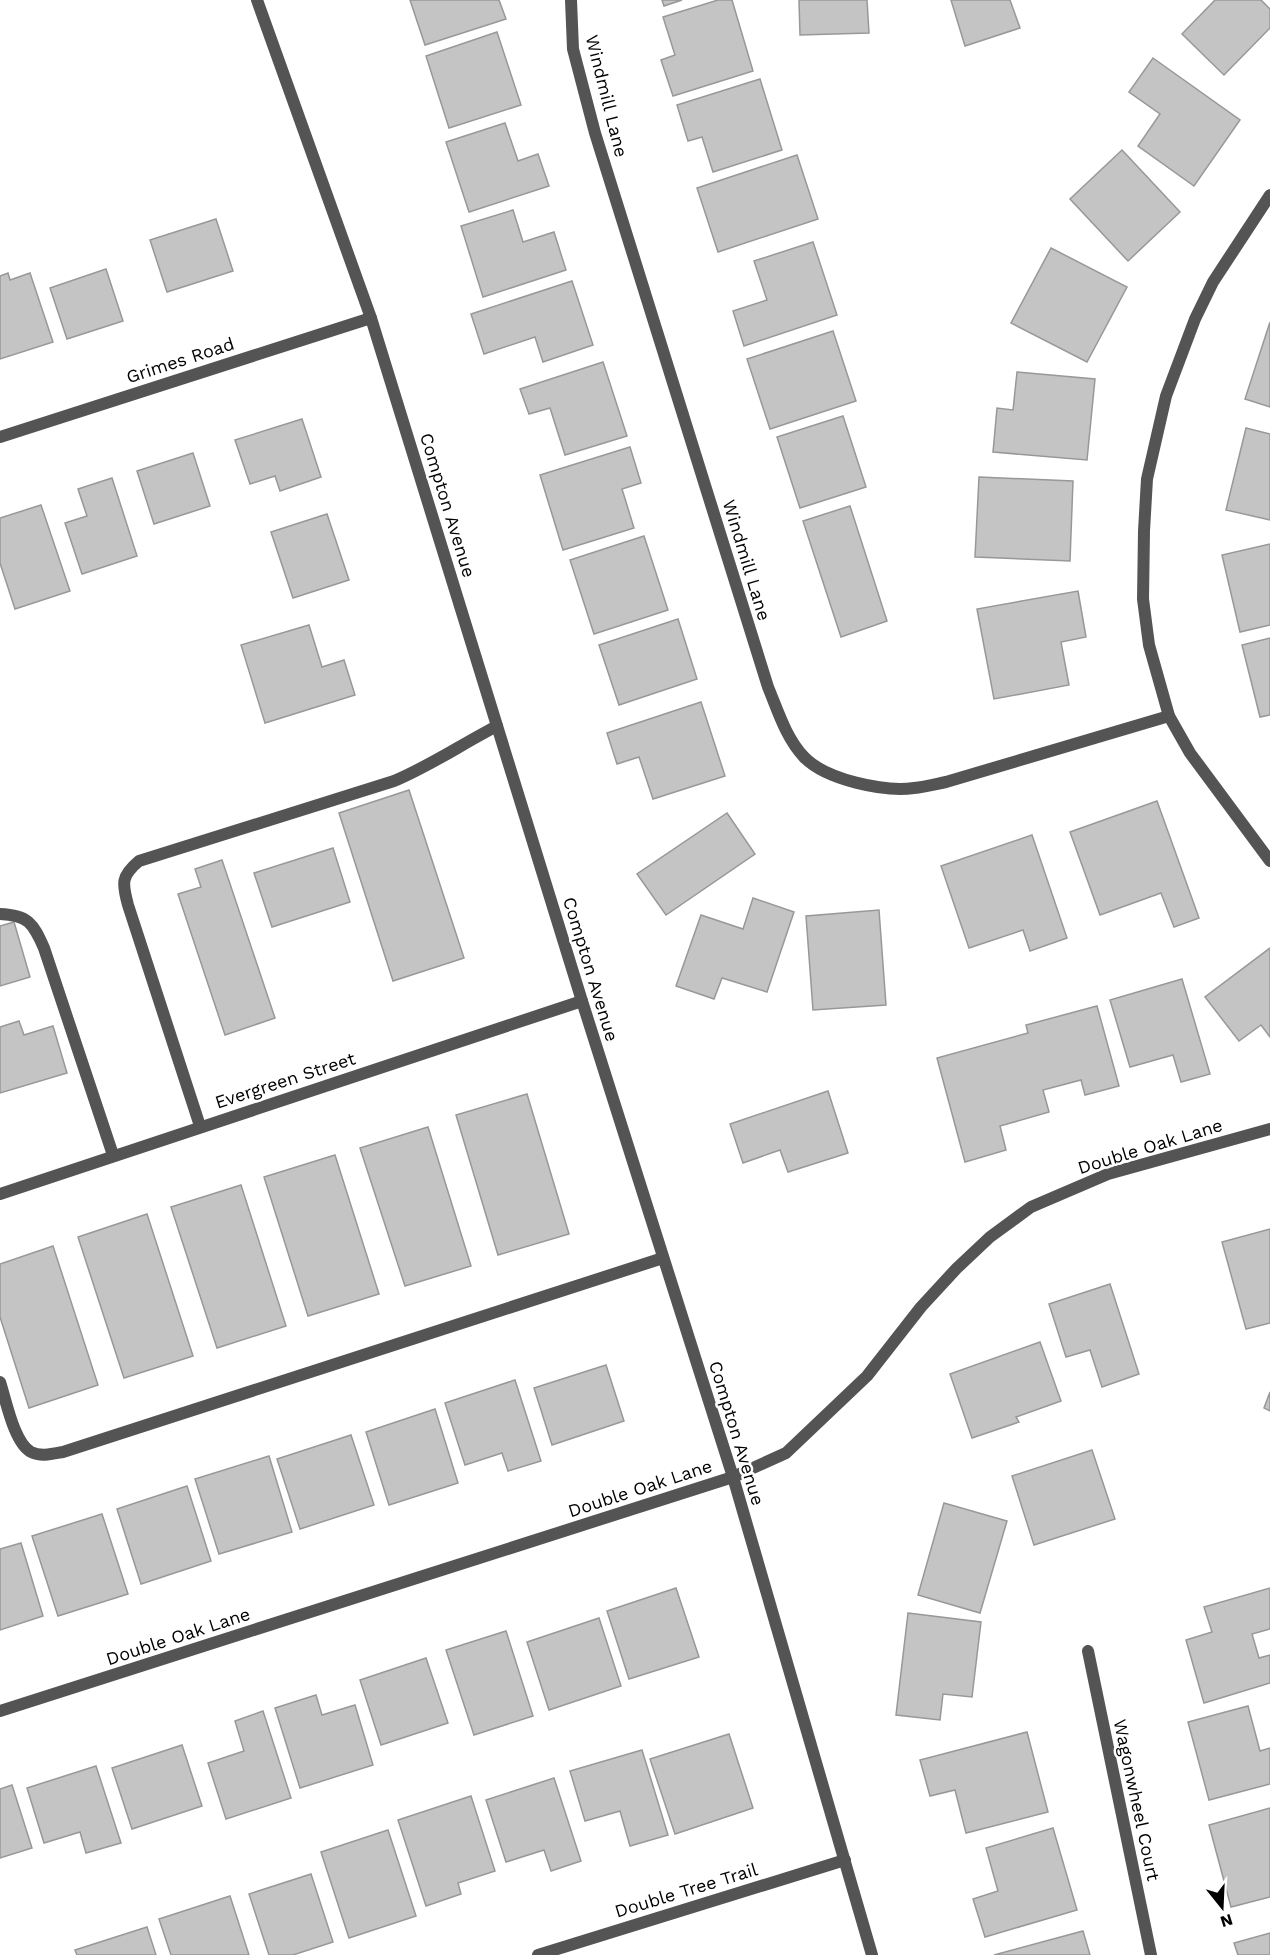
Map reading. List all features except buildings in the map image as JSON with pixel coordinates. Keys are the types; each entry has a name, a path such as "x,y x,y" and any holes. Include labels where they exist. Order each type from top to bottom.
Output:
{"street":[{"name":"Compton Avenue","path":"257,0 371,318 582,1001 733,1477 872,1955"},
{"name":"Windmill Lane","path":"571,0 573,49 598,144 768,687 789,738 805,758 845,779 888,788 913,788 946,782 1169,716"},
{"path":"1270,195 1213,282 1195,318 1166,396 1147,479 1143,599 1149,645 1169,716 1190,753 1270,861"},
{"name":"Grimes Road","path":"0,436 371,318"},
{"path":"200,1126 123,888 127,871 139,861 394,781 422,769 497,726"},
{"path":"0,914 18,915 35,927 113,1155"},
{"name":"Evergreen Street","path":"0,1194 582,1001"},
{"name":"Double Oak Lane","path":"0,1711 733,1477 786,1453 867,1376 921,1307 957,1268 990,1236 1031,1207 1108,1174 1270,1129"},
{"path":"0,1382 19,1441 30,1451 46,1456 108,1438 663,1258"},
{"name":"Wagonwheel Court","path":"1088,1651 1150,1955"},
{"name":"Double Tree Trail","path":"538,1955 845,1860"}]}
